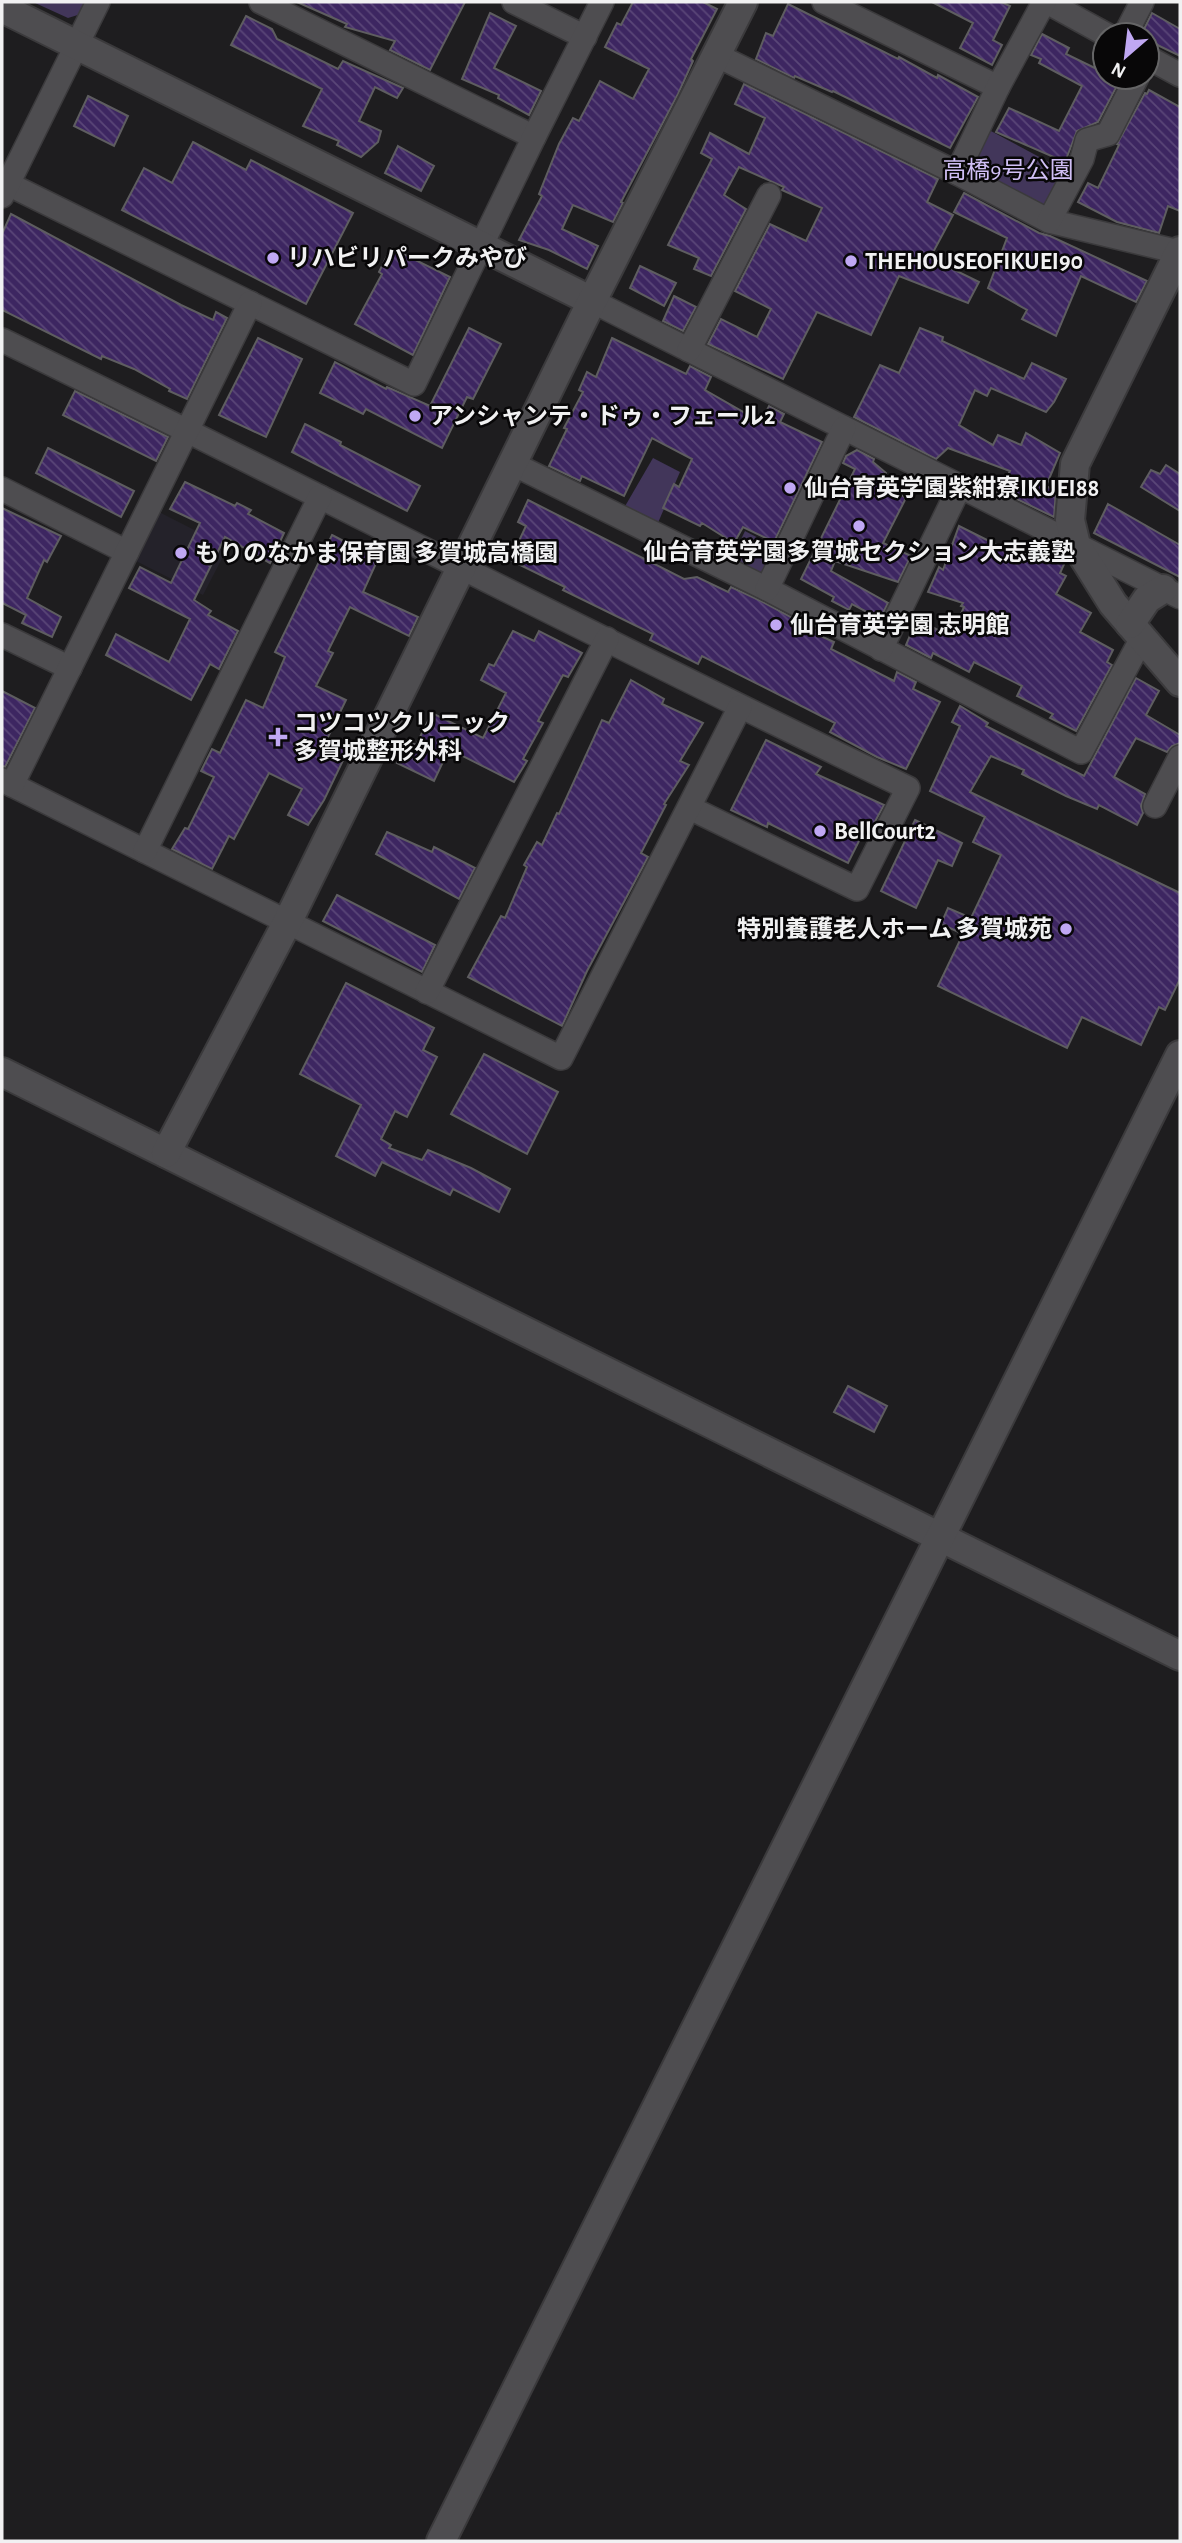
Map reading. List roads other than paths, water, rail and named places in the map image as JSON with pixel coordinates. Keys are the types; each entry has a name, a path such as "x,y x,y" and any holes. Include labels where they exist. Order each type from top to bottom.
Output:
{"street":[{"path":"98,2 5,190 250,303 414,384 602,2"},
{"path":"261,2 534,137"},
{"path":"514,2 585,37"},
{"path":"166,1153 288,921 460,567 743,2"},
{"path":"824,2 998,87"},
{"path":"957,173 998,87 1046,2 1091,26"},
{"path":"1132,21 1142,2"},
{"path":"2,9 592,301 1172,593"},
{"path":"716,55 1049,221 1180,252 1075,464 1070,520 1076,545 1113,604 1180,682"},
{"path":"1161,65 1180,75"},
{"path":"1049,221 1082,159 1087,140 1108,134 1130,91"},
{"path":"689,350 769,195"},
{"path":"250,303 70,668 7,783 561,1058 740,707"},
{"path":"2,340 187,429 740,707 908,788 857,889 690,808"},
{"path":"766,589 844,428"},
{"path":"513,464 766,589 1081,752 1136,631 1147,599 1172,593"},
{"path":"881,649 960,486"},
{"path":"2,489 127,552"},
{"path":"145,852 320,497"},
{"path":"2,635 70,668"},
{"path":"427,992 607,639"},
{"path":"1155,806 1180,757"},
{"path":"441,2541 1180,1055"},
{"path":"2,1072 1180,1656"}],"place":[{"name":"リハビリパークみやび","path":"273,258"},
{"name":"THEHOUSEOFIKUEI90","path":"851,261"},
{"name":"アンシャンテ・ドゥ・フェール2","path":"415,416"},
{"name":"仙台育英学園紫紺寮IKUEI88","path":"790,488"},
{"name":"仙台育英学園多賀城セクション大志義塾","path":"859,526"},
{"name":"もりのなかま保育園 多賀城高橋園","path":"181,553"},
{"name":"仙台育英学園 志明館","path":"776,625"},
{"name":"コツコツクリニック 多賀城整形外科","path":"278,737"},
{"name":"BellCourt2","path":"820,831"},
{"name":"特別養護老人ホーム 多賀城苑","path":"1066,929"}],"park label":[{"name":"高橋9号公園","path":"1008,170"}]}
